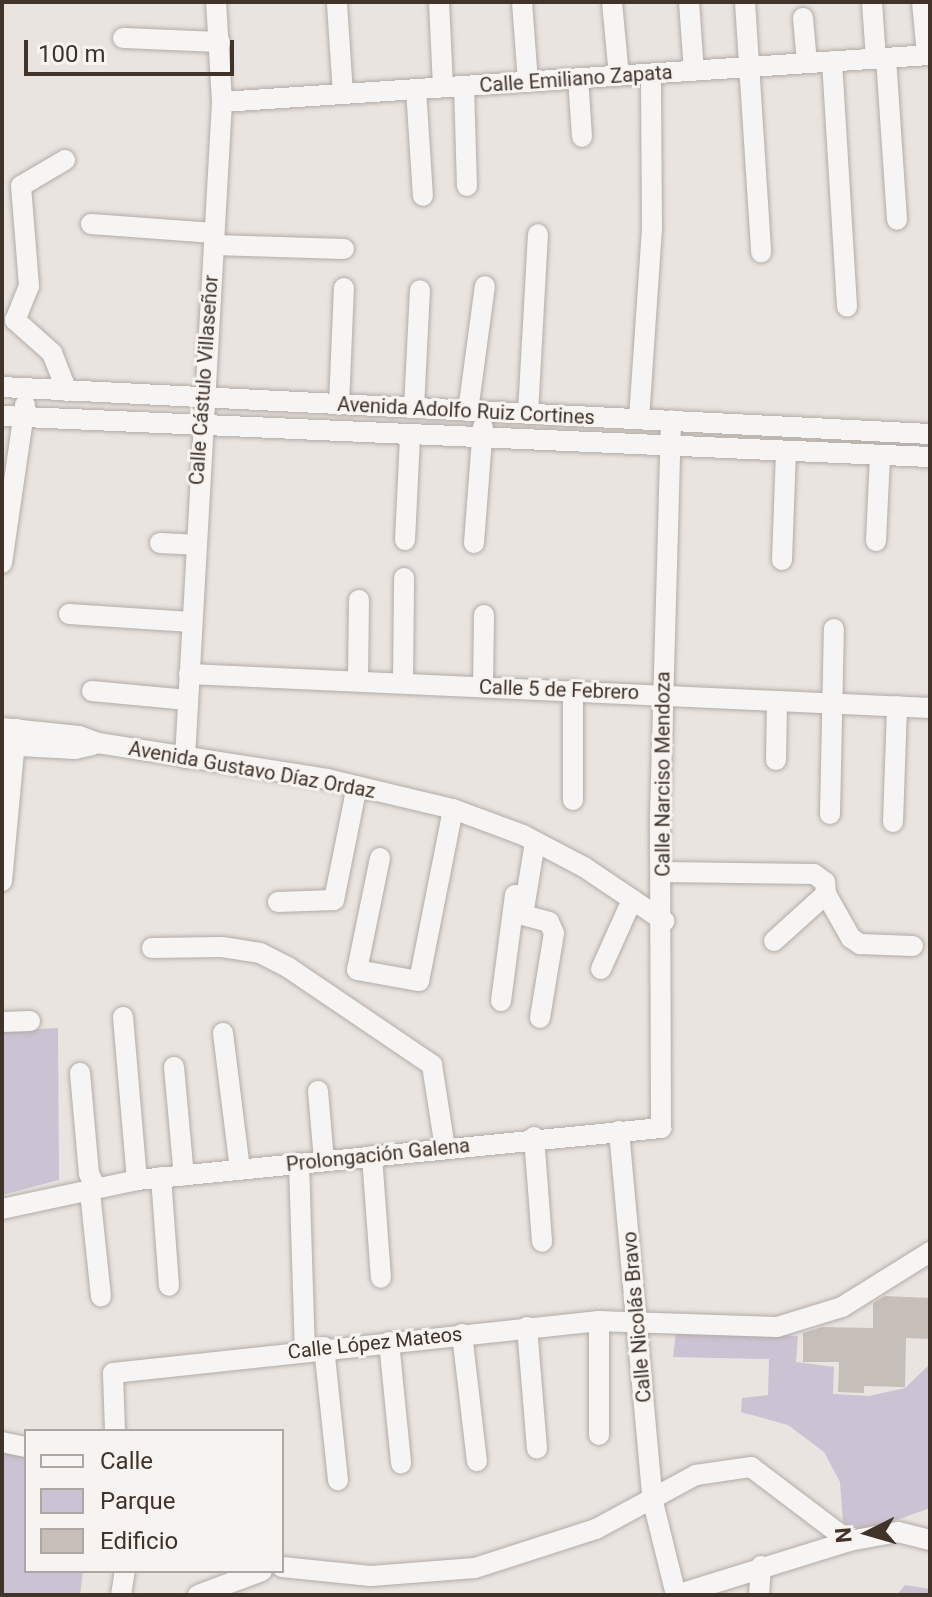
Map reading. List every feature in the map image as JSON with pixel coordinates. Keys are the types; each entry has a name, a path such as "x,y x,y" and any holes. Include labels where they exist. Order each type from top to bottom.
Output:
{"street":[{"name":"Calle Cástulo Villaseñor","path":"185,758 201,398 222,102 216,2"},
{"path":"439,2 457,90 467,186"},
{"path":"522,2 528,82"},
{"path":"612,2 619,76"},
{"path":"689,2 694,71"},
{"path":"745,2 761,252"},
{"path":"872,2 881,59 897,220"},
{"path":"922,2 928,55"},
{"path":"337,4 343,94"},
{"path":"803,18 807,63"},
{"path":"123,38 220,42"},
{"name":"Calle Emiliano Zapata","path":"222,102 416,89 457,90 578,78 928,55"},
{"path":"832,61 847,307"},
{"path":"639,419 652,229 651,74"},
{"path":"578,78 582,137"},
{"path":"416,89 423,196"},
{"path":"65,160 21,186 29,286 15,320 52,353 67,391"},
{"path":"91,224 214,239 344,249"},
{"path":"528,413 538,234"},
{"path":"474,543 485,286"},
{"path":"339,405 344,288"},
{"path":"414,408 420,290"},
{"name":"Avenida Adolfo Ruiz Cortines","path":"2,387 930,434"},
{"path":"2,563 26,389"},
{"name":"Avenida Adolfo Ruiz Cortines","path":"2,416 670,450 930,457"},
{"name":"Calle Narciso Mendoza","path":"661,1128 663,694 671,420"},
{"path":"743,451 745,424"},
{"path":"405,540 410,438"},
{"path":"782,560 786,452"},
{"path":"876,541 880,457"},
{"path":"160,543 195,545"},
{"path":"403,682 404,578"},
{"path":"358,681 359,600"},
{"path":"69,614 191,622"},
{"path":"483,687 484,615"},
{"path":"830,814 834,629"},
{"name":"Calle 5 de Febrero","path":"189,674 930,708"},
{"path":"573,690 573,800"},
{"path":"92,691 188,700"},
{"path":"776,760 777,701"},
{"path":"893,822 897,706"},
{"path":"2,881 9,737"},
{"name":"Avenida Gustavo Díaz Ordaz","path":"9,737 75,749 98,743 357,786 453,809 529,839 664,921"},
{"path":"278,902 334,900 357,786"},
{"path":"380,858 357,970 419,981 453,809"},
{"path":"501,1001 529,839"},
{"path":"529,839 523,915 549,922 554,933 540,1018"},
{"path":"662,872 814,874 825,882 826,894 860,944 913,946"},
{"path":"774,941 826,894"},
{"path":"601,969 632,900"},
{"path":"152,948 222,947 260,953 289,968 432,1065 445,1148"},
{"path":"123,1017 137,1180"},
{"path":"2,1022 30,1021"},
{"path":"223,1033 240,1170"},
{"path":"174,1067 184,1176"},
{"path":"80,1073 89,1174 95,1186 90,1192 101,1296"},
{"path":"318,1091 324,1161"},
{"name":"Prolongación Galena","path":"2,1209 95,1186 161,1177 534,1137 661,1128"},
{"name":"Calle Nicolás Bravo","path":"619,1131 653,1502 676,1595"},
{"path":"534,1137 542,1242"},
{"path":"372,1156 381,1278"},
{"path":"299,1163 303,1290 338,1480"},
{"path":"161,1177 169,1286"},
{"name":"Calle López Mateos","path":"115,1429 113,1373 315,1348 599,1321 777,1327 842,1307 930,1252"},
{"path":"599,1321 599,1435"},
{"path":"527,1327 537,1449"},
{"path":"462,1334 477,1461"},
{"path":"389,1342 401,1463"},
{"path":"2,1442 24,1447"},
{"path":"284,1567 371,1576 475,1568 519,1557 653,1502 669,1486 696,1475 751,1467 849,1541"},
{"path":"676,1595 714,1588 739,1573 761,1566 930,1521"},
{"path":"898,1532 930,1540"},
{"path":"759,1595 761,1566"},
{"path":"121,1595 125,1573"},
{"path":"198,1595 222,1583 255,1573"},
{"path":"738,1595 739,1573"}],"green space":[{"path":"58,1028 59,1180 2,1195 2,1031"},
{"path":"676,1332 798,1336 796,1362 834,1367 833,1394 869,1396 905,1388 930,1364 930,1508 858,1534 843,1522 840,1482 824,1452 788,1425 741,1412 742,1398 768,1395 769,1359 673,1357"},
{"path":"2,1452 24,1455 24,1573 83,1573 80,1595 2,1595"},
{"path":"905,1585 930,1589 930,1595 897,1595"}],"building":[{"path":"885,1296 930,1298 930,1339 906,1338 905,1387 864,1386 864,1393 838,1392 839,1362 803,1362 803,1333 822,1327 873,1328 873,1303"}]}
